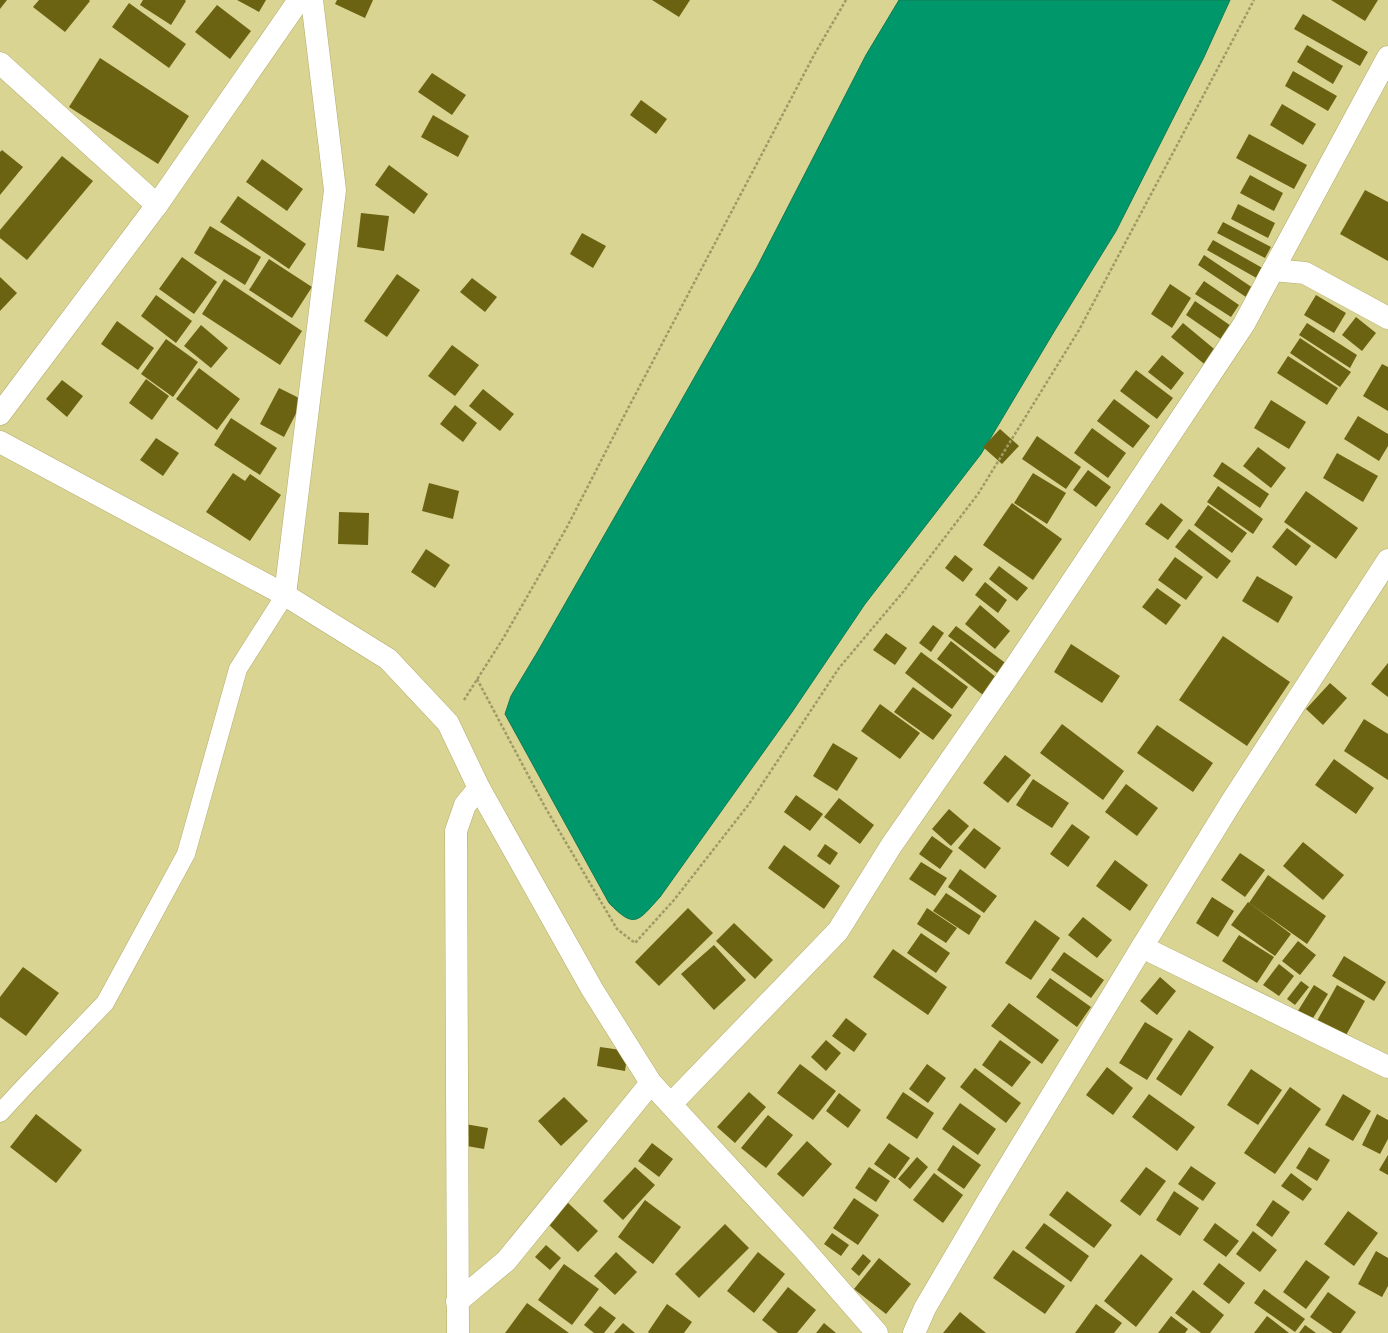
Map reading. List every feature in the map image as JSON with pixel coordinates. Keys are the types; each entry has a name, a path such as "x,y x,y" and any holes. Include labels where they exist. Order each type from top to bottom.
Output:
{"street":[{"path":"0,414 157,205 299,0"},
{"path":"285,595 335,190 312,0"},
{"path":"671,1104 838,931 890,846 1015,667 1244,324 1388,57"},
{"path":"0,63 157,205"},
{"path":"1272,270 1305,273 1388,318"},
{"path":"0,442 285,595 388,659 448,723 479,788 592,989 651,1083 803,1248 877,1333"},
{"path":"914,1333 925,1308 989,1199 1142,947 1232,801 1388,560"},
{"path":"458,1333 456,832 465,805 479,788"},
{"path":"1142,947 1388,1067"},
{"path":"457,1302 506,1261 651,1083"}],"lane":[{"path":"0,1113 105,1004 186,854 238,669 285,595"}],"path":[{"path":"846,0 814,55 630,404 567,527 504,637 477,679 545,807 617,929 635,943 674,900 749,804 839,668 903,592 978,494 1079,330 1254,0"}],"shaded area":[{"path":"899,0 1230,0 1204,57 1116,231 981,454 865,604 792,712 660,897 641,917 631,919 625,917 609,903 505,714 511,696 757,267 866,55"}],"building":[{"path":"0,0 7,0 0,9"},
{"path":"39,0 90,1 65,32 33,7"},
{"path":"143,0 186,1 171,25 140,5"},
{"path":"237,0 266,0 259,12"},
{"path":"337,0 373,0 365,18 335,4"},
{"path":"652,0 690,0 679,17"},
{"path":"1331,0 1378,0 1365,21"},
{"path":"129,3 186,44 169,68 112,27"},
{"path":"217,5 251,31 230,59 195,32"},
{"path":"1303,14 1368,52 1360,66 1294,29"},
{"path":"1307,45 1343,66 1333,84 1297,62"},
{"path":"100,58 189,116 158,164 69,107"},
{"path":"1293,71 1337,96 1328,111 1285,86"},
{"path":"432,73 466,95 452,115 418,92"},
{"path":"641,100 667,119 656,134 630,115"},
{"path":"1282,104 1316,124 1303,145 1270,125"},
{"path":"433,115 469,136 458,157 421,137"},
{"path":"1249,134 1307,165 1294,189 1236,158"},
{"path":"2,150 23,167 0,195 0,152"},
{"path":"62,156 93,181 27,260 0,238 0,230"},
{"path":"262,159 303,189 287,211 246,182"},
{"path":"389,165 428,194 414,214 375,185"},
{"path":"1250,175 1283,193 1274,211 1240,193"},
{"path":"1365,190 1388,202 1388,261 1340,234"},
{"path":"238,196 306,244 289,269 220,222"},
{"path":"1238,204 1275,223 1268,238 1231,219"},
{"path":"361,213 389,216 384,251 357,247"},
{"path":"1223,222 1271,247 1265,258 1217,233"},
{"path":"210,226 261,257 245,285 194,253"},
{"path":"582,233 606,246 593,268 570,254"},
{"path":"1213,240 1266,270 1260,280 1207,250"},
{"path":"1204,255 1256,290 1249,299 1198,265"},
{"path":"182,257 217,282 194,314 159,289"},
{"path":"269,259 312,287 292,318 249,290"},
{"path":"397,274 420,290 387,337 364,321"},
{"path":"0,277 17,293 0,311"},
{"path":"472,278 497,297 485,312 460,292"},
{"path":"224,279 302,331 280,365 202,314"},
{"path":"1204,281 1239,305 1231,317 1195,294"},
{"path":"1170,284 1191,298 1172,328 1151,314"},
{"path":"156,295 192,321 176,343 141,316"},
{"path":"1316,295 1346,313 1334,333 1304,315"},
{"path":"1195,301 1234,328 1225,342 1186,315"},
{"path":"1356,317 1376,333 1362,351 1342,335"},
{"path":"117,321 154,348 138,370 101,344"},
{"path":"1183,323 1219,353 1208,367 1171,337"},
{"path":"1307,323 1357,355 1350,368 1299,335"},
{"path":"201,325 228,348 211,368 184,346"},
{"path":"1300,338 1351,372 1340,387 1290,353"},
{"path":"166,339 198,362 173,397 141,374"},
{"path":"452,345 479,365 455,396 428,376"},
{"path":"1162,355 1184,373 1171,390 1148,372"},
{"path":"1288,356 1338,388 1327,405 1277,373"},
{"path":"1382,364 1388,367 1388,411 1363,396"},
{"path":"199,368 240,399 217,430 176,399"},
{"path":"1136,370 1173,398 1157,419 1120,391"},
{"path":"146,379 169,396 152,420 129,403"},
{"path":"62,380 83,396 67,417 46,399"},
{"path":"279,388 303,400 284,437 260,424"},
{"path":"483,389 514,414 500,431 469,406"},
{"path":"1114,399 1150,426 1133,448 1097,421"},
{"path":"1271,400 1306,422 1289,449 1254,428"},
{"path":"455,405 477,423 463,442 440,424"},
{"path":"1358,416 1388,434 1388,446 1379,461 1344,439"},
{"path":"231,418 277,448 260,475 214,445"},
{"path":"1092,428 1126,453 1108,478 1074,453"},
{"path":"1000,429 1019,446 1002,464 983,447"},
{"path":"1037,436 1081,467 1066,489 1022,459"},
{"path":"156,438 179,453 163,476 140,460"},
{"path":"1258,447 1286,468 1271,488 1243,466"},
{"path":"1337,453 1378,476 1363,502 1323,478"},
{"path":"1222,462 1269,494 1260,508 1213,476"},
{"path":"1088,470 1111,487 1096,507 1073,490"},
{"path":"233,473 245,481 250,474 281,495 250,541 206,512"},
{"path":"1033,473 1066,493 1047,524 1014,503"},
{"path":"429,483 459,491 453,519 422,511"},
{"path":"1218,486 1263,519 1253,534 1207,502"},
{"path":"1306,491 1358,528 1336,559 1284,522"},
{"path":"1012,503 1062,539 1033,580 983,545"},
{"path":"1161,503 1183,520 1168,540 1145,524"},
{"path":"1208,505 1247,533 1232,553 1194,525"},
{"path":"339,512 369,513 368,545 338,544"},
{"path":"1287,528 1311,546 1296,566 1272,547"},
{"path":"1189,529 1231,561 1217,579 1175,547"},
{"path":"426,549 450,565 435,588 411,572"},
{"path":"955,555 973,569 963,582 945,568"},
{"path":"1175,557 1203,577 1186,600 1158,580"},
{"path":"999,566 1028,588 1017,601 989,579"},
{"path":"1257,576 1293,597 1278,623 1242,601"},
{"path":"985,582 1007,600 998,613 975,595"},
{"path":"1157,588 1181,605 1166,625 1142,607"},
{"path":"980,605 1010,631 995,649 965,624"},
{"path":"933,625 944,633 931,652 919,643"},
{"path":"956,626 1008,665 1000,675 948,636"},
{"path":"886,633 907,648 895,665 873,650"},
{"path":"1223,636 1290,682 1247,746 1179,700"},
{"path":"951,641 997,678 983,695 937,659"},
{"path":"1071,644 1120,676 1102,703 1054,672"},
{"path":"921,652 968,687 952,709 905,673"},
{"path":"1388,663 1388,697 1371,684"},
{"path":"1330,683 1347,698 1323,725 1306,709"},
{"path":"913,687 952,715 933,740 894,712"},
{"path":"880,704 920,733 900,759 861,731"},
{"path":"1364,719 1388,734 1388,780 1344,751"},
{"path":"1062,724 1124,771 1103,800 1040,753"},
{"path":"1157,725 1213,763 1193,792 1137,753"},
{"path":"833,743 858,758 837,791 813,776"},
{"path":"1005,755 1031,775 1008,803 983,783"},
{"path":"1334,759 1374,788 1356,814 1315,785"},
{"path":"1033,779 1069,803 1052,828 1016,805"},
{"path":"1126,784 1158,808 1137,836 1105,812"},
{"path":"796,795 823,814 810,831 784,812"},
{"path":"839,798 874,825 860,844 824,817"},
{"path":"949,809 969,826 951,846 932,829"},
{"path":"1072,824 1090,837 1068,867 1050,854"},
{"path":"974,828 1001,848 985,869 958,848"},
{"path":"932,836 953,851 940,869 919,854"},
{"path":"1303,842 1344,875 1323,900 1283,866"},
{"path":"825,844 838,853 830,865 817,856"},
{"path":"784,845 840,886 824,909 768,868"},
{"path":"1240,853 1265,870 1245,897 1221,880"},
{"path":"1115,860 1148,885 1130,911 1096,886"},
{"path":"921,862 947,878 935,896 909,879"},
{"path":"960,869 997,896 984,913 948,887"},
{"path":"1268,875 1326,916 1307,944 1249,903"},
{"path":"946,893 981,916 969,935 933,911"},
{"path":"1212,897 1234,911 1218,937 1196,923"},
{"path":"1248,902 1291,934 1275,956 1231,925"},
{"path":"688,908 713,933 659,986 635,962"},
{"path":"927,908 957,928 946,943 917,924"},
{"path":"1083,917 1112,940 1097,958 1068,935"},
{"path":"1035,920 1060,938 1031,980 1005,963"},
{"path":"734,923 773,960 755,979 716,941"},
{"path":"921,933 950,953 936,973 907,953"},
{"path":"1239,935 1274,957 1257,983 1222,961"},
{"path":"1298,941 1316,955 1300,975 1282,961"},
{"path":"714,945 746,980 714,1010 681,974"},
{"path":"893,949 947,987 928,1015 873,977"},
{"path":"1064,952 1104,980 1091,998 1051,970"},
{"path":"1344,956 1386,982 1374,1001 1332,976"},
{"path":"1279,964 1294,976 1279,996 1263,985"},
{"path":"23,967 59,993 26,1036 0,1017 0,997"},
{"path":"1160,977 1176,991 1157,1015 1140,1001"},
{"path":"1050,978 1091,1007 1077,1027 1036,997"},
{"path":"1301,981 1309,987 1295,1005 1287,999"},
{"path":"1314,985 1328,994 1310,1023 1296,1014"},
{"path":"1337,985 1365,1001 1345,1037 1317,1021"},
{"path":"1009,1003 1059,1040 1042,1064 991,1026"},
{"path":"846,1018 867,1034 854,1052 832,1036"},
{"path":"1145,1022 1173,1039 1147,1080 1119,1063"},
{"path":"1189,1030 1214,1047 1181,1096 1156,1079"},
{"path":"826,1040 841,1053 826,1071 811,1057"},
{"path":"1000,1040 1031,1062 1012,1087 982,1065"},
{"path":"600,1047 628,1051 625,1071 597,1066"},
{"path":"800,1064 836,1091 813,1120 777,1093"},
{"path":"927,1064 946,1078 928,1103 909,1089"},
{"path":"1107,1067 1133,1088 1113,1115 1086,1095"},
{"path":"975,1068 1021,1103 1006,1123 960,1087"},
{"path":"1251,1069 1282,1090 1258,1125 1227,1105"},
{"path":"1290,1087 1321,1109 1275,1174 1244,1153"},
{"path":"749,1092 766,1107 735,1143 717,1127"},
{"path":"903,1092 934,1113 917,1139 886,1118"},
{"path":"839,1093 861,1110 848,1128 826,1111"},
{"path":"1149,1094 1195,1127 1177,1151 1132,1117"},
{"path":"1343,1094 1371,1111 1353,1141 1325,1125"},
{"path":"564,1097 588,1121 561,1146 538,1121"},
{"path":"960,1103 996,1129 978,1155 942,1129"},
{"path":"36,1114 82,1150 56,1183 10,1147"},
{"path":"1377,1114 1388,1120 1388,1139 1380,1154 1362,1145"},
{"path":"768,1115 793,1135 766,1168 741,1148"},
{"path":"465,1124 488,1128 484,1149 461,1145"},
{"path":"807,1141 832,1164 803,1197 777,1174"},
{"path":"652,1143 673,1159 659,1177 638,1161"},
{"path":"889,1143 910,1158 895,1179 874,1164"},
{"path":"953,1145 981,1165 964,1189 937,1170"},
{"path":"1309,1147 1330,1160 1317,1181 1296,1168"},
{"path":"1388,1155 1388,1175 1379,1170"},
{"path":"917,1157 928,1167 910,1189 898,1179"},
{"path":"1191,1166 1216,1183 1203,1201 1178,1184"},
{"path":"635,1167 655,1185 623,1220 603,1201"},
{"path":"869,1167 890,1181 876,1202 855,1188"},
{"path":"1146,1167 1166,1181 1140,1216 1120,1201"},
{"path":"934,1173 963,1195 943,1223 913,1200"},
{"path":"1291,1173 1312,1189 1303,1201 1281,1186"},
{"path":"1067,1191 1112,1225 1094,1248 1049,1215"},
{"path":"1174,1191 1199,1208 1180,1236 1156,1220"},
{"path":"854,1198 879,1215 858,1245 833,1228"},
{"path":"565,1200 598,1231 578,1252 545,1221"},
{"path":"645,1200 681,1227 653,1264 618,1237"},
{"path":"1273,1200 1290,1212 1272,1237 1256,1225"},
{"path":"1348,1211 1378,1233 1354,1266 1324,1244"},
{"path":"1044,1223 1089,1256 1071,1282 1025,1248"},
{"path":"1215,1223 1239,1241 1226,1257 1203,1240"},
{"path":"725,1224 749,1248 699,1298 675,1274"},
{"path":"1253,1231 1277,1250 1260,1272 1236,1254"},
{"path":"832,1233 849,1245 841,1256 824,1244"},
{"path":"546,1245 561,1258 550,1270 535,1257"},
{"path":"1013,1250 1065,1286 1045,1314 993,1278"},
{"path":"1376,1251 1388,1258 1388,1286 1382,1297 1358,1284"},
{"path":"616,1252 637,1272 615,1295 594,1276"},
{"path":"758,1252 785,1274 754,1313 727,1291"},
{"path":"863,1254 871,1261 859,1276 851,1269"},
{"path":"1141,1254 1173,1279 1136,1327 1104,1301"},
{"path":"879,1258 911,1284 886,1314 854,1289"},
{"path":"1306,1260 1330,1277 1306,1309 1283,1292"},
{"path":"1219,1263 1245,1283 1229,1304 1203,1284"},
{"path":"564,1264 599,1289 572,1325 538,1300"},
{"path":"788,1287 816,1310 797,1333 778,1333 762,1320"},
{"path":"1264,1289 1305,1319 1295,1332 1254,1303"},
{"path":"1193,1290 1224,1315 1210,1333 1201,1333 1175,1313"},
{"path":"1328,1292 1356,1312 1341,1333 1333,1333 1310,1317"},
{"path":"527,1303 569,1333 505,1333"},
{"path":"667,1304 692,1322 684,1333 649,1333 648,1332"},
{"path":"1096,1304 1122,1323 1114,1333 1075,1333"},
{"path":"600,1306 616,1318 604,1333 594,1333 584,1325"},
{"path":"960,1312 986,1333 943,1333"},
{"path":"1171,1316 1188,1329 1185,1333 1158,1333"},
{"path":"1267,1316 1289,1333 1254,1333"},
{"path":"623,1323 635,1333 614,1333"},
{"path":"824,1323 836,1333 816,1333"},
{"path":"1305,1325 1316,1333 1299,1333"}]}
